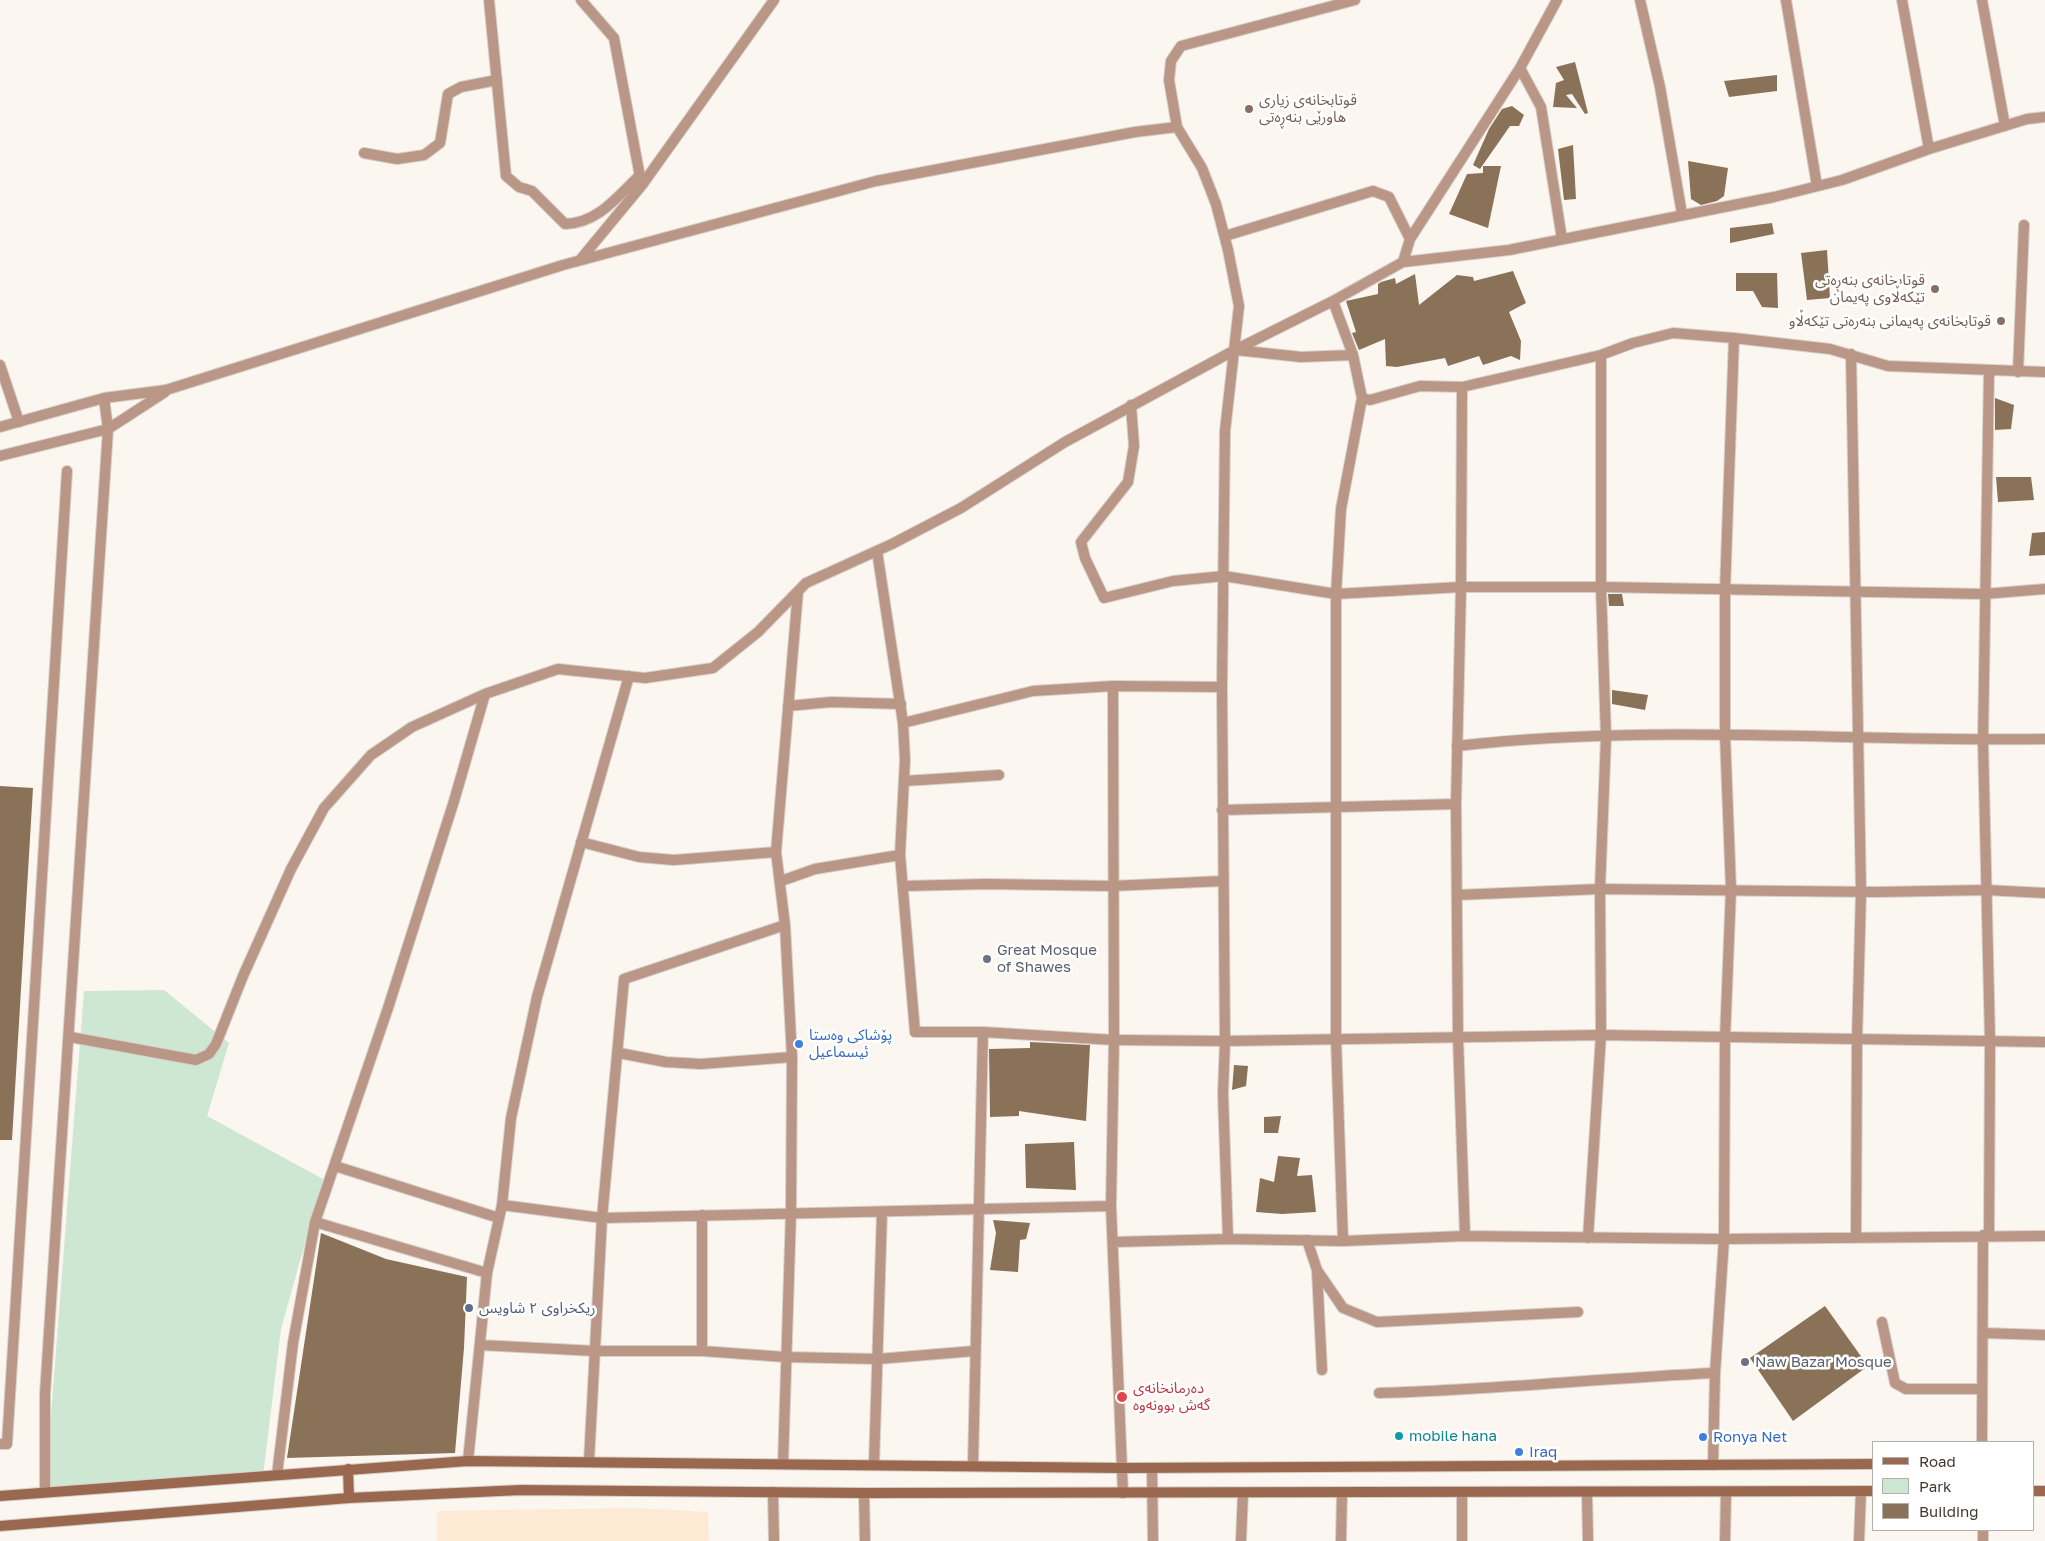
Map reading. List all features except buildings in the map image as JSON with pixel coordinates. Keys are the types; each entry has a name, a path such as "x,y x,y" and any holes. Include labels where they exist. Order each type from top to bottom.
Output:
{"street":[{"path":"489,0 506,176 520,187 532,191 565,224 582,222 598,216 641,180"},
{"path":"581,0 614,38 641,180"},
{"path":"580,260 774,0"},
{"path":"1228,1239 1223,1094 1225,1041 1222,687 1225,431 1239,306 1225,236 1216,204 1202,168 1177,127 1169,80 1171,61 1181,46 1354,0"},
{"path":"1403,262 1410,239 1520,68 1557,0"},
{"path":"1640,0 1660,87 1682,214"},
{"path":"1786,0 1818,186"},
{"path":"1902,0 1929,149"},
{"path":"1982,0 2005,126"},
{"path":"1520,68 1541,108 1562,239"},
{"path":"364,153 397,159 424,155 440,143 448,94 461,87 497,80"},
{"path":"70,1038 196,1060 208,1054 216,1044 243,976 291,869 324,808 371,755 412,727 485,694 558,669 644,678 714,668 758,632 806,583 877,551 961,508 1064,442 1403,262 1509,250 1818,186 1842,180 1929,149 2027,119 2045,117"},
{"path":"0,428 104,398 166,390 580,260 876,181 1135,132 1177,127"},
{"path":"1225,236 1373,191 1389,197 1410,239"},
{"path":"2018,372 2024,225"},
{"path":"1332,301 1353,355 1362,398 1341,509 1336,594 1336,1039 1343,1240"},
{"path":"1362,398 1370,400 1420,386 1462,387 1600,356 1633,343 1673,333 1797,343 1851,354 1888,366 2045,372"},
{"path":"1713,1465 1715,1373 1724,1239 1725,1039 1731,889 1726,735 1725,590 1734,338"},
{"path":"1235,350 1301,356 1353,355"},
{"path":"1851,354 1861,892 1857,1040 1856,1238"},
{"path":"1588,1238 1601,1035 1600,889 1606,737 1600,587 1600,356"},
{"path":"0,365 19,422"},
{"path":"1982,1441 1990,1041 1983,740 1989,371"},
{"path":"1462,387 1461,587 1456,804 1458,1038 1465,1236"},
{"path":"0,456 108,429 166,390"},
{"path":"45,1492 46,1394 108,429 104,398"},
{"path":"1131,405 1134,446 1128,482 1082,542 1085,558 1104,598 1173,582 1224,576 1336,594 1461,587 1600,587 1984,594 2045,588"},
{"path":"0,1444 7,1444 67,471"},
{"path":"877,551 903,723 904,781 900,855 915,1032 983,1032 1114,1040 1225,1041 1601,1035 1725,1039 2045,1042"},
{"path":"783,1464 791,1212 792,1057 786,925 776,852 798,591"},
{"path":"468,1461 487,1272 502,1205 511,1118 537,997 629,676"},
{"path":"903,723 1033,692 1113,686 1222,687"},
{"path":"1113,686 1112,886 1114,1040 1111,1206 1123,1493"},
{"path":"277,1475 293,1342 315,1222 454,801 485,694"},
{"path":"788,706 831,702 901,704"},
{"path":"1457,746 1501,741 1726,735 2045,740"},
{"path":"904,781 999,775"},
{"path":"1222,810 1456,804"},
{"path":"581,842 639,857 674,860 776,852"},
{"path":"781,881 815,868 900,855"},
{"path":"903,886 987,884 1112,886 1223,881"},
{"path":"1457,895 1600,889 1731,889 1861,892 1986,890 2045,893"},
{"path":"589,1461 602,1218 619,1053 624,979 786,925"},
{"path":"973,1465 974,1351 983,1032"},
{"path":"619,1053 666,1062 701,1064 792,1057"},
{"path":"335,1166 499,1218"},
{"path":"502,1205 602,1218 791,1212 882,1212 1111,1206"},
{"path":"874,1465 882,1212"},
{"path":"702,1215 702,1351"},
{"path":"315,1222 487,1272"},
{"path":"1114,1242 1228,1239 1343,1240 1465,1236 1724,1239 1986,1235 2045,1236"},
{"path":"1306,1240 1317,1270 1343,1308 1377,1322 1578,1312"},
{"path":"1317,1270 1322,1370"},
{"path":"1882,1322 1895,1383 1906,1389 1982,1389"},
{"path":"1983,1333 2045,1335"},
{"path":"480,1345 595,1351 702,1351 785,1357 878,1359 974,1351"},
{"path":"1379,1392 1427,1392 1515,1384 1557,1384 1623,1377 1715,1373"},
{"path":"0,1496 468,1461 1122,1468 1872,1464"},
{"path":"1152,1468 1153,1541"},
{"path":"348,1469 349,1498"},
{"path":"0,1526 349,1498 521,1490 864,1493 1872,1491"},
{"path":"1859,1541 1861,1491"},
{"path":"773,1492 774,1541"},
{"path":"1341,1541 1342,1492"},
{"path":"1462,1492 1462,1541"},
{"path":"1725,1541 1726,1492"},
{"path":"864,1493 865,1541"},
{"path":"1241,1541 1243,1493"},
{"path":"1587,1493 1588,1541"}],"shaded area":[{"path":"636,1508 708,1512 709,1541 437,1541 437,1511"}],"green space":[{"path":"164,990 229,1043 207,1116 323,1179 281,1329 263,1476 45,1492 84,991"}],"place":[{"name":"قوتابخانەی زیاری هاورێی بنەڕەتی","path":"1249,109"},
{"name":"قوتابخانەی بنەڕەتی تێکەڵاوی پەیمان","path":"1935,289"},
{"name":"قوتابخانەی پەیمانی بنەرەتی تێکەڵاو","path":"2001,321"},
{"name":"Great Mosque of Shawes","path":"987,959"},
{"name":"پۆشاکی وەستا ئیسماعیل","path":"799,1044"},
{"name":"ريكخراوى ۲ شاويس","path":"469,1308"},
{"name":"Naw Bazar Mosque","path":"1745,1362"},
{"name":"دەرمانخانەی گەش بوونەوە","path":"1122,1397"},
{"name":"mobile hana","path":"1399,1436"},
{"name":"Ronya Net","path":"1703,1437"},
{"name":"Iraq","path":"1519,1452"}]}
